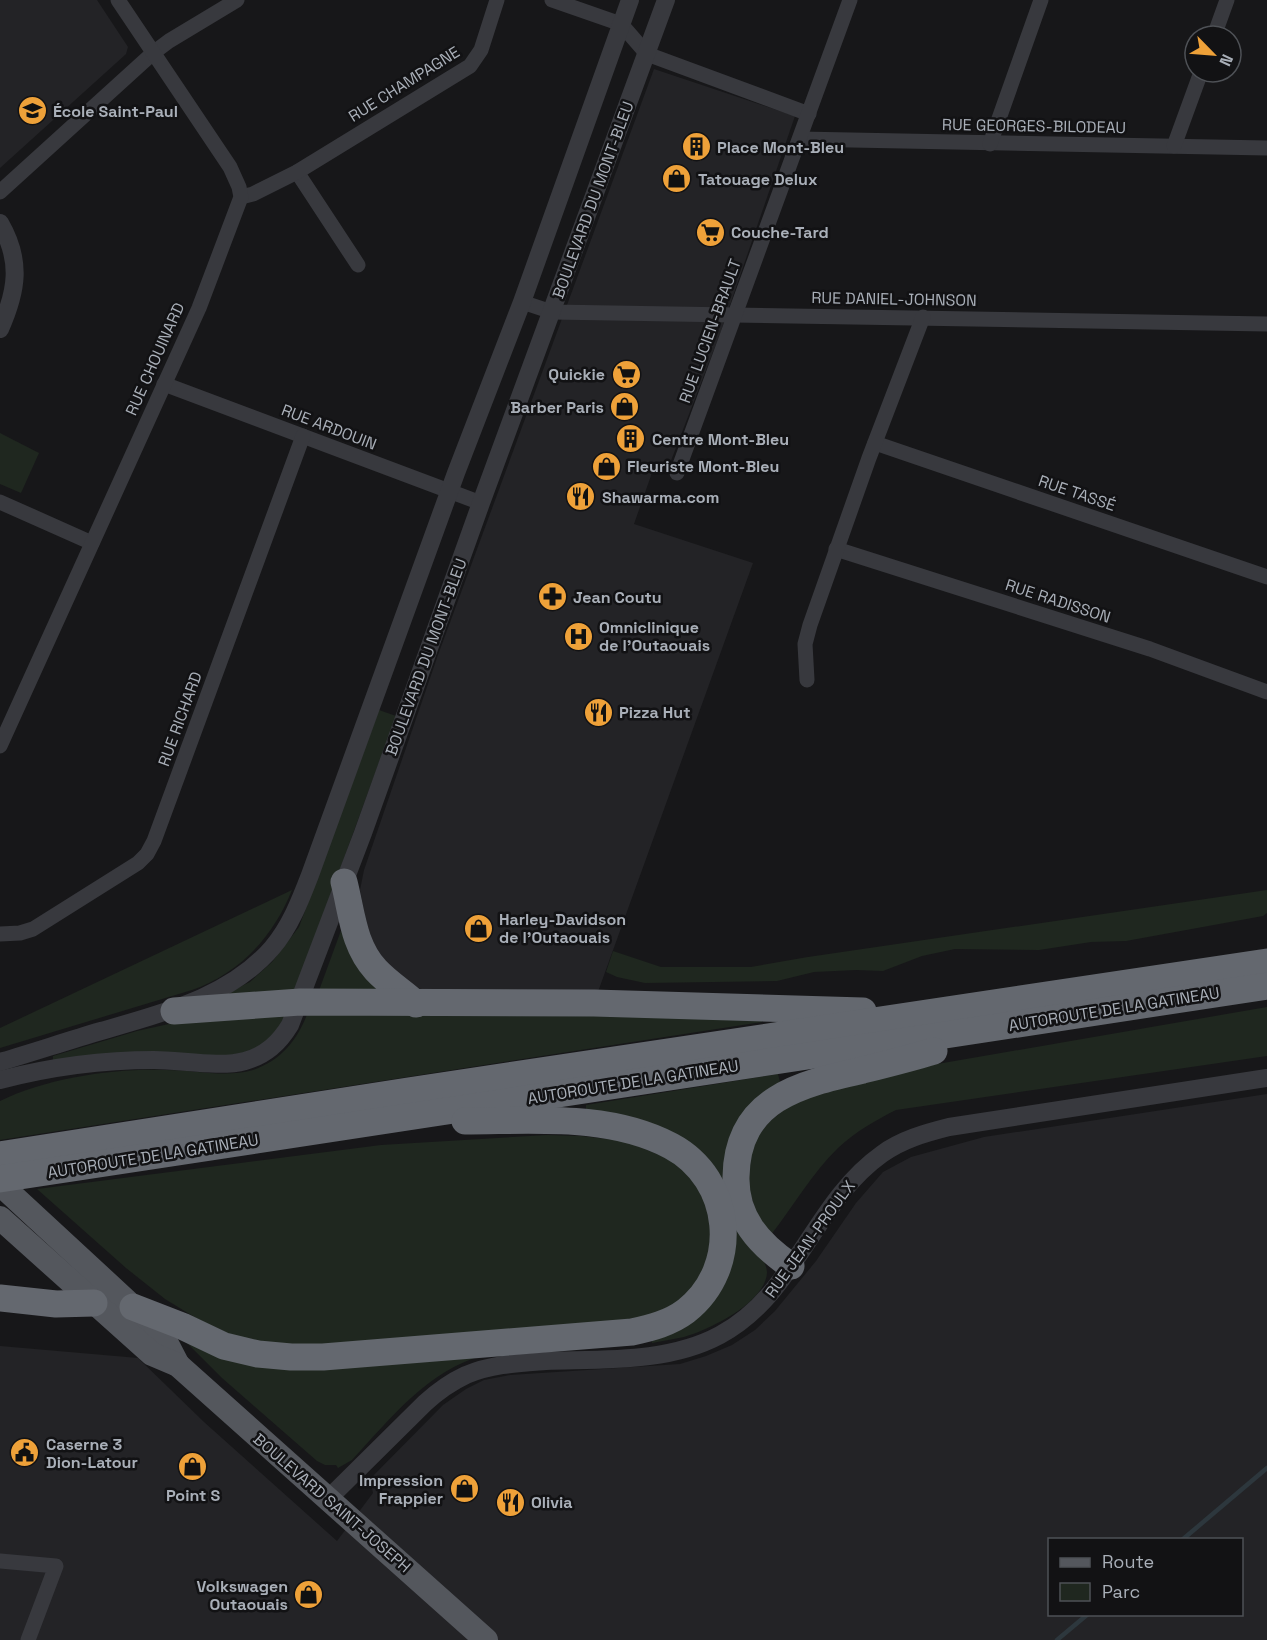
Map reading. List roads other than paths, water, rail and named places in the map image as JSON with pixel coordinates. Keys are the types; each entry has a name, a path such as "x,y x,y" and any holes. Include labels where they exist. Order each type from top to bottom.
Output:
{"highway":[{"path":"344,882 354,932 363,953 382,976 416,1004"},
{"name":"AUTOROUTE DE LA GATINEAU","path":"0,1155 408,1091 1267,962"},
{"name":"AUTOROUTE DE LA GATINEAU","path":"0,1179 1267,986"},
{"path":"174,1011 300,1002 606,1003 936,1013"},
{"path":"791,1266 768,1250 753,1233 744,1216 736,1190 736,1169 740,1148 755,1119 769,1104 792,1090 812,1082 1073,1015"},
{"path":"133,1306 235,1349 270,1355 323,1357 642,1330 666,1323 688,1310 705,1290 717,1268 723,1244 724,1224 714,1189 691,1160 660,1141 618,1128 574,1122 386,1120"},
{"path":"0,1298 57,1304 94,1303"}],"main road":[{"name":"BOULEVARD SAINT-JOSEPH","path":"0,1184 133,1306 165,1340 178,1365"},
{"name":"BOULEVARD SAINT-JOSEPH","path":"0,1218 153,1354 178,1365 486,1640"}],"street":[{"path":"118,0 230,167 239,187 240,197"},
{"path":"0,192 169,40 237,0"},
{"name":"RUE CHAMPAGNE","path":"240,197 253,194 297,172 470,66 481,50 497,0"},
{"path":"552,0 621,24 647,54 809,114"},
{"name":"BOULEVARD DU MONT-BLEU","path":"0,1062 174,1011 238,978 265,955 289,925 310,875 449,491 522,302 630,0"},
{"name":"BOULEVARD DU MONT-BLEU","path":"0,1080 51,1069 113,1062 169,1060 231,1063 245,1061 268,1051 291,1025 666,0"},
{"name":"RUE LUCIEN-BRAULT","path":"677,472 850,0"},
{"path":"990,144 1041,0"},
{"path":"1218,24 1227,0"},
{"path":"1174,146 1197,84"},
{"name":"RUE GEORGES-BILODEAU","path":"800,139 1267,148"},
{"path":"297,172 357,265"},
{"name":"RUE CHOUINARD","path":"0,746 199,308 240,197"},
{"path":"557,204 587,216"},
{"path":"0,223 16,261 16,276 0,329"},
{"name":"RUE DANIEL-JOHNSON","path":"522,302 552,312 1267,324"},
{"path":"807,680 805,644 874,443 923,317"},
{"name":"RUE ARDOUIN","path":"164,384 481,503"},
{"name":"RUE RICHARD","path":"0,934 20,933 33,928 138,863 147,854 154,841 303,436"},
{"name":"RUE TASSÉ","path":"874,443 1267,577"},
{"path":"0,502 92,543"},
{"name":"RUE RADISSON","path":"836,549 1150,649 1267,692"},
{"name":"RUE JEAN-PROULX","path":"327,1500 425,1403 457,1380 485,1369 507,1364 644,1356 673,1351 699,1344 729,1330 767,1299 852,1180 883,1153 906,1140 949,1127 1267,1078"},
{"path":"0,1561 56,1566 28,1640"}],"waterway":[{"path":"1184,1538 1267,1468"},
{"path":"1057,1640 1086,1616"}],"place":[{"name":"École Saint-Paul","path":"32,111"},
{"name":"Place Mont-Bleu","path":"696,147"},
{"name":"Tatouage Delux","path":"677,179"},
{"name":"Couche-Tard","path":"710,232"},
{"name":"Quickie","path":"626,374"},
{"name":"Barber Paris","path":"625,407"},
{"name":"Centre Mont-Bleu","path":"631,439"},
{"name":"Fleuriste Mont-Bleu","path":"606,466"},
{"name":"Shawarma.com","path":"581,497"},
{"name":"Jean Coutu","path":"552,597"},
{"name":"Omniclinique de l'Outaouais","path":"578,636"},
{"name":"Pizza Hut","path":"598,712"},
{"name":"Harley-Davidson de l'Outaouais","path":"478,928"},
{"name":"Caserne 3 Dion-Latour","path":"25,1453"},
{"name":"Point S","path":"193,1467"},
{"name":"Impression Frappier","path":"464,1489"},
{"name":"Olivia","path":"510,1502"},
{"name":"Volkswagen Outaouais","path":"309,1595"}]}
